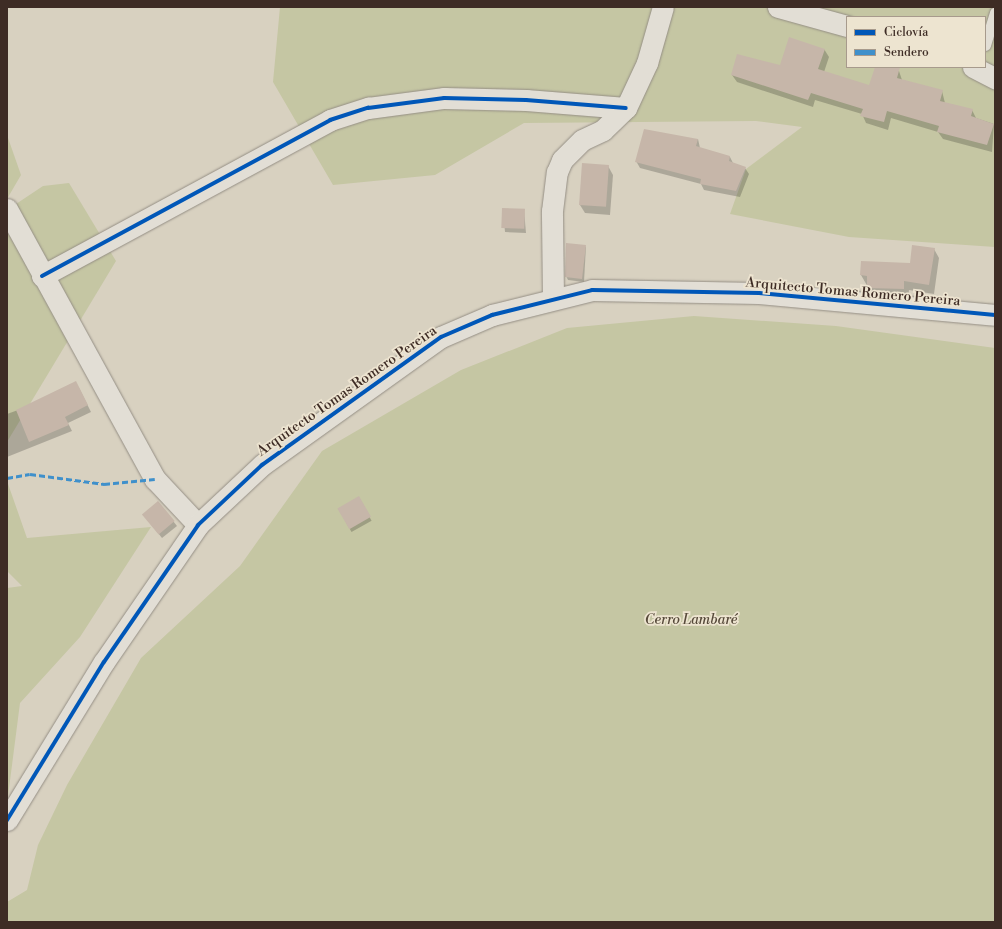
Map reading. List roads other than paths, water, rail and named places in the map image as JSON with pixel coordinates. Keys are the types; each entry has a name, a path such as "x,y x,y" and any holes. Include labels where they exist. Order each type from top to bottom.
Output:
{"street":[{"path":"553,298 552,211 556,172 562,160 582,140 603,130 626,108 647,64 663,7"},
{"path":"778,7 846,26"},
{"path":"42,276 330,120 368,108 444,98 526,100 626,108"},
{"path":"7,209 42,276 155,480 198,525"},
{"name":"Arquitecto Tomas Romero Pereira","path":"7,820 104,662 198,525 262,465 440,337 492,315 553,298 592,290 759,293 995,316"}],"lane":[{"path":"986,42 995,12"}],"park label":[{"name":"Cerro Lambaré","path":"691,620"}]}
